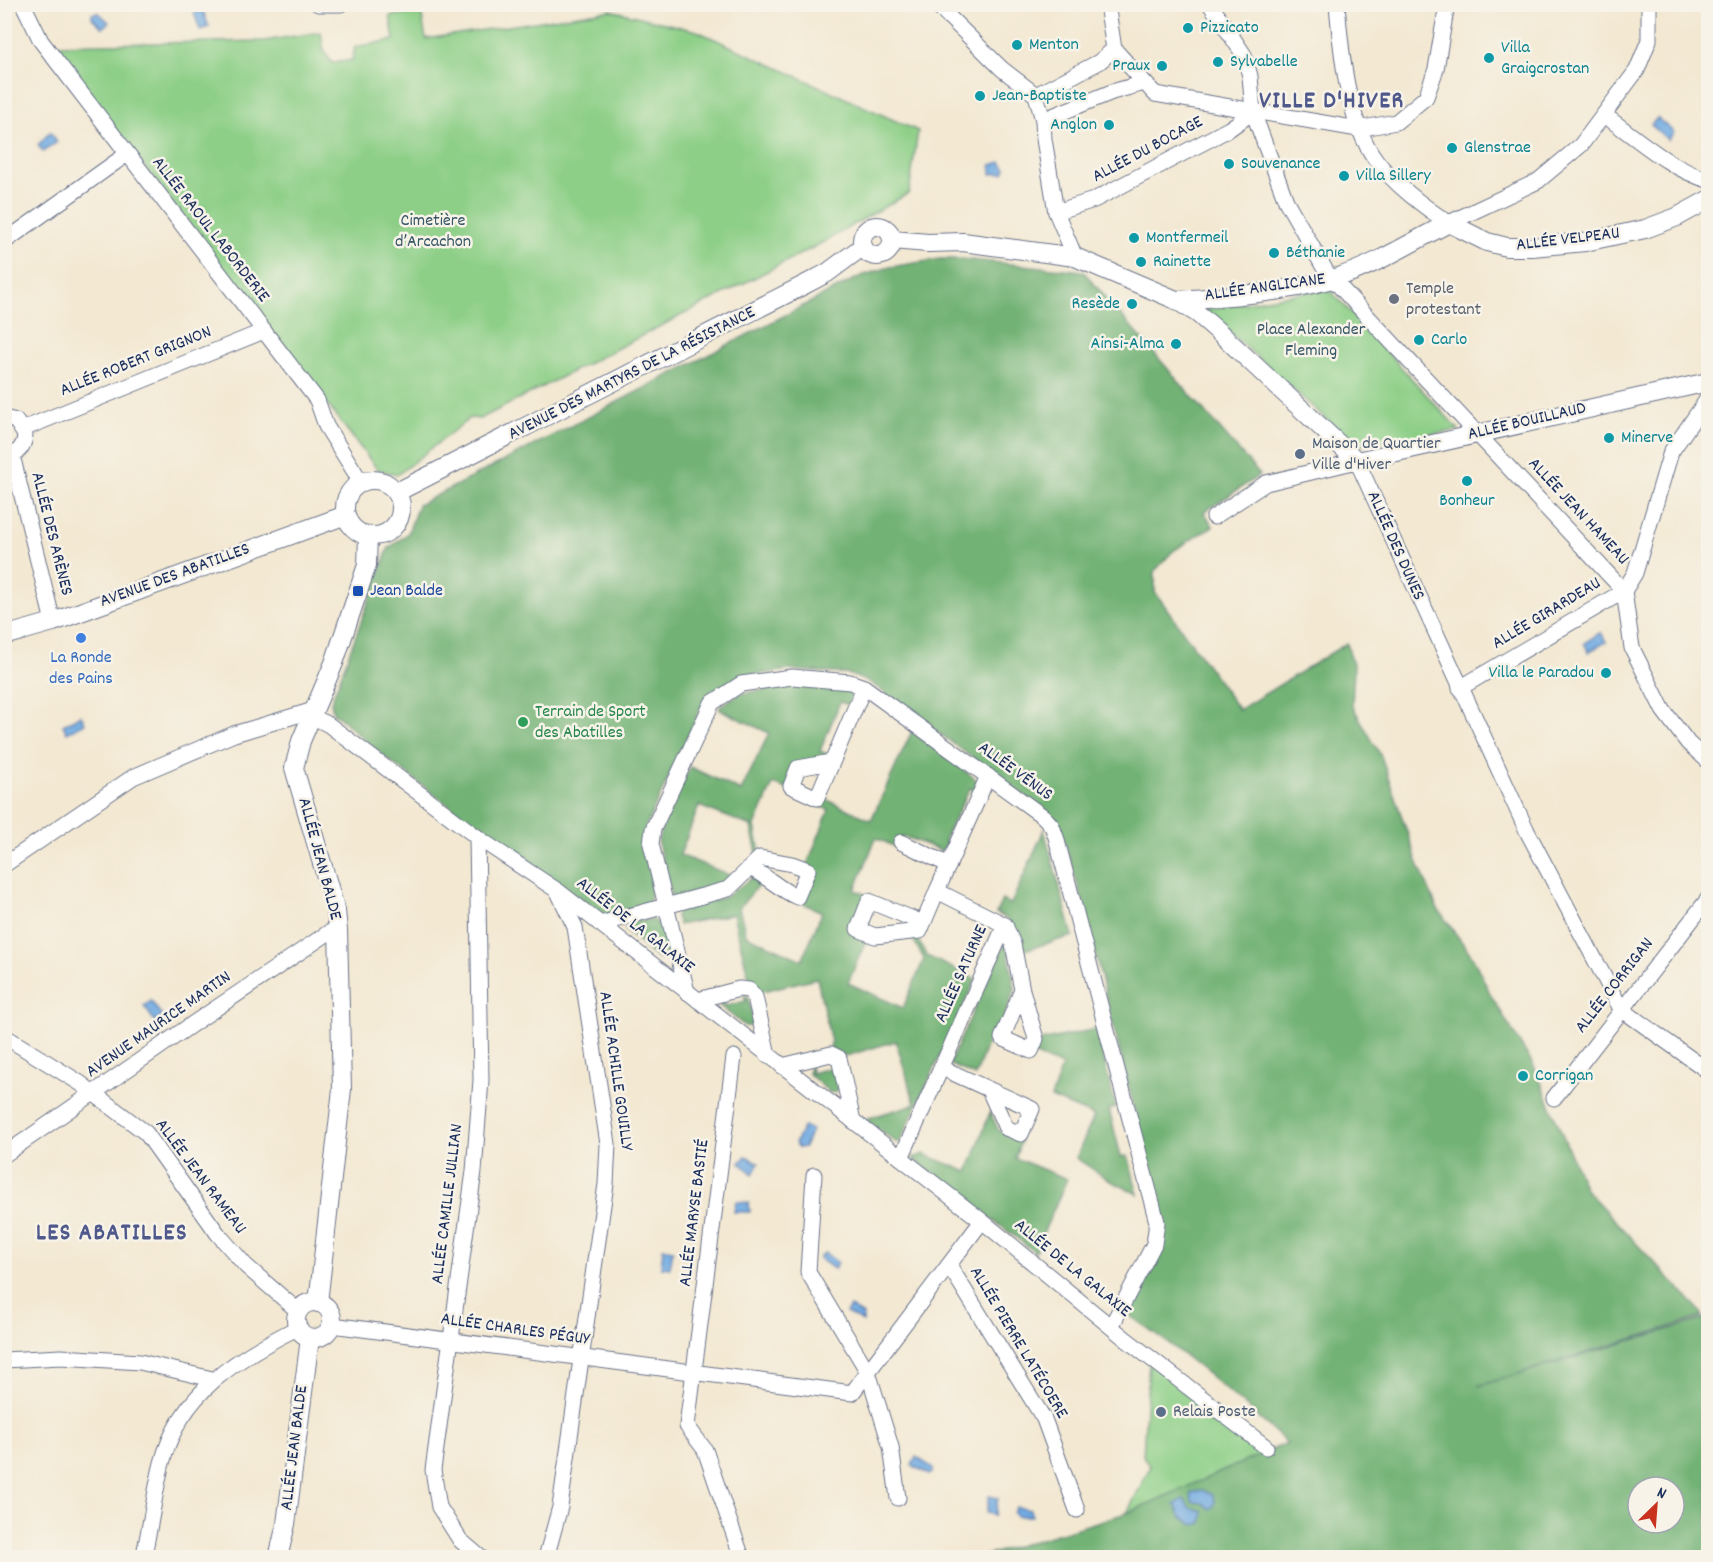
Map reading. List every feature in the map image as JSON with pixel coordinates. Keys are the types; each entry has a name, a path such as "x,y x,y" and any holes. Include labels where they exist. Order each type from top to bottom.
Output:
{"street":[{"name":"ALLÉE RAOUL LABORDERIE","path":"23,4 40,41 317,400 326,426 361,482"},
{"path":"318,4 341,4"},
{"path":"936,4 1002,69 1036,95 1043,120 1056,212 1075,257"},
{"path":"1107,4 1114,49 1155,94 1359,129 1396,122 1426,97 1436,69 1447,4"},
{"name":"ALLÉE JEAN HAMEAU","path":"1210,4 1244,55 1251,76 1252,112 1287,201 1332,279 1479,432 1624,591"},
{"name":"ALLÉE VELPEAU","path":"1337,4 1340,36 1359,129 1376,161 1427,209 1449,223 1488,242 1507,247 1532,247 1585,242 1645,229 1677,217 1708,200"},
{"path":"1449,223 1538,181 1581,145 1637,70 1648,40 1649,4"},
{"path":"1036,95 1099,62 1114,49"},
{"path":"1043,120 1112,92 1144,84"},
{"name":"ALLÉE DU BOCAGE","path":"1056,212 1094,200 1229,129 1252,112"},
{"path":"1604,115 1655,153 1698,177 1708,180"},
{"path":"4,242 127,154"},
{"name":"ALLÉE ANGLICANE","path":"1176,300 1242,295 1332,279 1386,257 1449,223"},
{"name":"AVENUE DES MARTYRS DE LA RÉSISTANCE","path":"397,492 827,273 862,247 869,255 880,256 889,250 892,240 928,243 963,242 1075,257"},
{"name":"ALLÉE DES DUNES","path":"1075,257 1176,300 1197,313 1357,461 1527,831 1621,1010"},
{"name":"ALLÉE ROBERT GRIGNON","path":"23,429 264,331"},
{"name":"ALLÉE BOUILLAUD","path":"1214,517 1266,483 1479,432 1708,382"},
{"path":"1708,398 1671,452 1635,573 1624,591 1632,648 1663,710 1688,743 1708,761"},
{"path":"4,418 16,421 25,435 22,448 8,456"},
{"name":"ALLÉE DES ARÈNES","path":"8,456 53,622"},
{"path":"377,480 392,486 397,492 401,513 397,523 390,531 380,536 368,536 357,531 346,515 345,507 350,492 361,482 377,480"},
{"name":"AVENUE DES ABATILLES","path":"4,636 53,622 346,515"},
{"name":"ALLÉE JEAN BALDE","path":"318,1303 342,1089 338,930 336,911 294,768 301,741 334,663 367,565 368,536"},
{"name":"ALLÉE GIRARDEAU","path":"1460,688 1624,591"},
{"name":"ALLÉE VÉNUS","path":"665,907 651,844 653,829 712,703 741,684 792,677 850,682 864,687 1050,822 1056,837 1157,1222 1154,1244 1112,1325"},
{"path":"831,762 864,687"},
{"path":"4,865 132,777 234,734 312,713 477,837 558,891"},
{"path":"923,923 988,776"},
{"name":"ALLÉE CAMILLE JULLIAN","path":"477,837 481,1080 474,1171 433,1470 439,1507 460,1539 481,1557"},
{"path":"901,842 949,865"},
{"path":"600,924 728,889 750,868"},
{"name":"ALLÉE DE LA GALAXIE","path":"558,891 982,1221 1112,1325 1127,1340 1266,1446"},
{"name":"ALLÉE ACHILLE GOUILLY","path":"546,1557 560,1507 606,1184 608,1144 575,927 558,891"},
{"name":"ALLÉE SATURNE","path":"901,1158 1005,925 937,891"},
{"name":"ALLÉE CORRIGAN","path":"1554,1098 1708,899"},
{"name":"ALLÉE DE LA GALAXIE","path":"665,907 692,996"},
{"path":"1005,925 1013,944 1022,990"},
{"name":"AVENUE MAURICE MARTIN","path":"4,1155 194,1023 328,933 338,930"},
{"name":"ALLÉE DE LA GALAXIE","path":"692,996 739,989 749,990 755,997 768,1055"},
{"path":"1621,1010 1708,1071"},
{"name":"ALLÉE JEAN RAMEAU","path":"4,1036 94,1094 146,1132 218,1234 301,1326"},
{"path":"782,1066 831,1054 839,1058 853,1121"},
{"name":"ALLÉE MARYSE BASTIÉ","path":"734,1057 687,1426 705,1450 742,1557"},
{"path":"942,1068 989,1090"},
{"path":"814,1175 808,1272 868,1372 891,1447 898,1498"},
{"path":"868,1372 982,1221"},
{"name":"ALLÉE PIERRE LATÉCOERE","path":"949,1265 1044,1419 1077,1510"},
{"path":"306,1303 318,1303 327,1308 332,1324 321,1337 301,1326 306,1303"},
{"name":"ALLÉE CHARLES PÉGUY","path":"332,1324 694,1374 852,1393 868,1372"},
{"path":"143,1557 163,1461 181,1418 212,1379 255,1349 301,1326"},
{"name":"ALLÉE JEAN BALDE","path":"278,1557 286,1524 301,1326"},
{"path":"4,1360 61,1357 140,1362 212,1379"}],"green space":[{"name":"Cimetière d’Arcachon","path":"611,10 697,31 918,131 909,193 820,244 480,419 470,418 397,475 377,469 51,45 264,41 321,32 324,51 332,63 352,60 355,47 394,40 390,16 421,12 426,39"},
{"path":"940,259 1083,271 1260,475 1204,512 1213,526 1173,551 1155,571 1155,592 1239,710 1347,643 1354,669 1352,705 1381,756 1417,861 1437,908 1472,956 1492,997 1535,1068 1585,1189 1700,1311 1703,1317 1478,1386 1704,1319 1708,1340 1708,1557 981,1557 1127,1513 1287,1443 1209,1376 1127,1314 1158,1246 1159,1208 1080,893 1058,821 871,683 848,674 791,670 738,677 705,699 646,826 646,846 651,875 649,904 603,915 492,838 382,755 333,712 331,702 388,549 408,533 418,505 861,276 890,267"},
{"name":"Place Alexander Fleming","path":"1328,288 1459,430 1356,446 1205,310"},
{"path":"789,686 850,690 853,696 849,705 840,702 820,751 827,754 825,759 795,764 787,789 773,784 755,826 760,853 757,853 751,826 699,806 680,855 732,876 728,882 677,898 671,896 658,843 660,833 690,767 741,791 769,733 719,709 720,706 739,694"},
{"path":"912,731 979,782 976,791 970,788 944,840 951,844 945,852 903,836 898,848 876,838 855,890 867,895 853,929 868,936 848,983 903,1008 924,959 910,934 914,933 927,956 976,979 900,1142 897,1143 865,1119 915,1104 896,1041 846,1056 830,1048 831,1042 817,978 759,992 748,975 733,914 679,925 676,916 678,911 725,897 756,875 763,880 739,908 746,935 802,960 822,912 800,902 807,865 829,810 818,805 821,797 871,820"},
{"path":"1044,830 1073,936 1021,951 1011,923 996,913 1002,900 1011,904"},
{"path":"652,919 662,927 669,951 663,960 656,958 625,929 633,922"},
{"path":"1005,943 1015,989 997,1038 990,1036 975,1076 949,1064"},
{"path":"744,995 748,997 754,1023 751,1026 745,1026 720,1006 722,1001 726,1006 746,1001"},
{"path":"1096,1029 1116,1107 1109,1109 1121,1157 1128,1156 1138,1194 1109,1180 1076,1158 1094,1116 1051,1098 1062,1066 1033,1054 1041,1041"},
{"path":"831,1062 834,1063 840,1087 835,1093 829,1092 808,1073 810,1067 812,1073 832,1067"},
{"path":"990,1112 999,1131 1021,1141 1015,1158 1067,1179 1035,1252 912,1158 924,1154 968,1172"},
{"path":"1149,1362 1269,1453 1187,1557 990,1558 1127,1513 1150,1467 1143,1456"}],"water":[{"path":"198,9 203,11 209,27 200,30 194,13"},
{"path":"98,12 109,22 103,28 92,18 92,14"},
{"path":"1657,118 1674,132 1668,140 1651,125"},
{"path":"50,132 57,142 43,152 38,145"},
{"path":"1001,162 1006,169 1004,173 991,174 991,165"},
{"path":"1601,632 1606,642 1589,652 1584,643"},
{"path":"81,715 85,723 67,733 63,725"},
{"path":"151,1001 162,1016 155,1022 144,1006"},
{"path":"804,1126 812,1130 804,1147 799,1148 795,1143"},
{"path":"746,1156 759,1163 753,1174 740,1163"},
{"path":"736,1201 749,1203 750,1212 734,1212"},
{"path":"663,1248 673,1250 670,1268 661,1267"},
{"path":"825,1253 838,1263 834,1269 820,1259 820,1256"},
{"path":"850,1307 863,1315 863,1322 846,1313"},
{"path":"916,1457 933,1468 932,1473 929,1475 912,1465"},
{"path":"1202,1490 1212,1495 1215,1501 1213,1507 1209,1509 1203,1503 1192,1502 1191,1493"},
{"path":"989,1496 998,1498 995,1515 986,1513"},
{"path":"1184,1499 1189,1507 1203,1511 1202,1523 1194,1525 1181,1517 1175,1504"},
{"path":"1016,1507 1030,1510 1032,1516 1016,1516 1013,1513"}],"place":[{"name":"Pizzicato","path":"1188,28"},
{"name":"Menton","path":"1017,45"},
{"name":"Villa Graigcrostan","path":"1489,58"},
{"name":"Sylvabelle","path":"1218,62"},
{"name":"Praux","path":"1162,66"},
{"name":"Jean-Baptiste","path":"980,96"},
{"name":"Anglon","path":"1109,125"},
{"name":"Glenstrae","path":"1452,148"},
{"name":"Souvenance","path":"1229,164"},
{"name":"Villa Sillery","path":"1344,176"},
{"name":"Montfermeil","path":"1134,238"},
{"name":"Béthanie","path":"1274,253"},
{"name":"Rainette","path":"1141,262"},
{"name":"Temple protestant","path":"1394,299"},
{"name":"Resède","path":"1132,304"},
{"name":"Carlo","path":"1419,340"},
{"name":"Ainsi-Alma","path":"1176,344"},
{"name":"Minerve","path":"1609,438"},
{"name":"Maison de Quartier Ville d'Hiver","path":"1300,454"},
{"name":"Bonheur","path":"1467,481"},
{"name":"Jean Balde","path":"358,591"},
{"name":"La Ronde des Pains","path":"81,638"},
{"name":"Villa le Paradou","path":"1606,673"},
{"name":"Terrain de Sport des Abatilles","path":"523,722"},
{"name":"Corrigan","path":"1523,1076"},
{"name":"Relais Poste","path":"1161,1412"}],"district":[{"name":"VILLE D'HIVER","path":"1332,102"},
{"name":"LES ABATILLES","path":"112,1234"}]}
